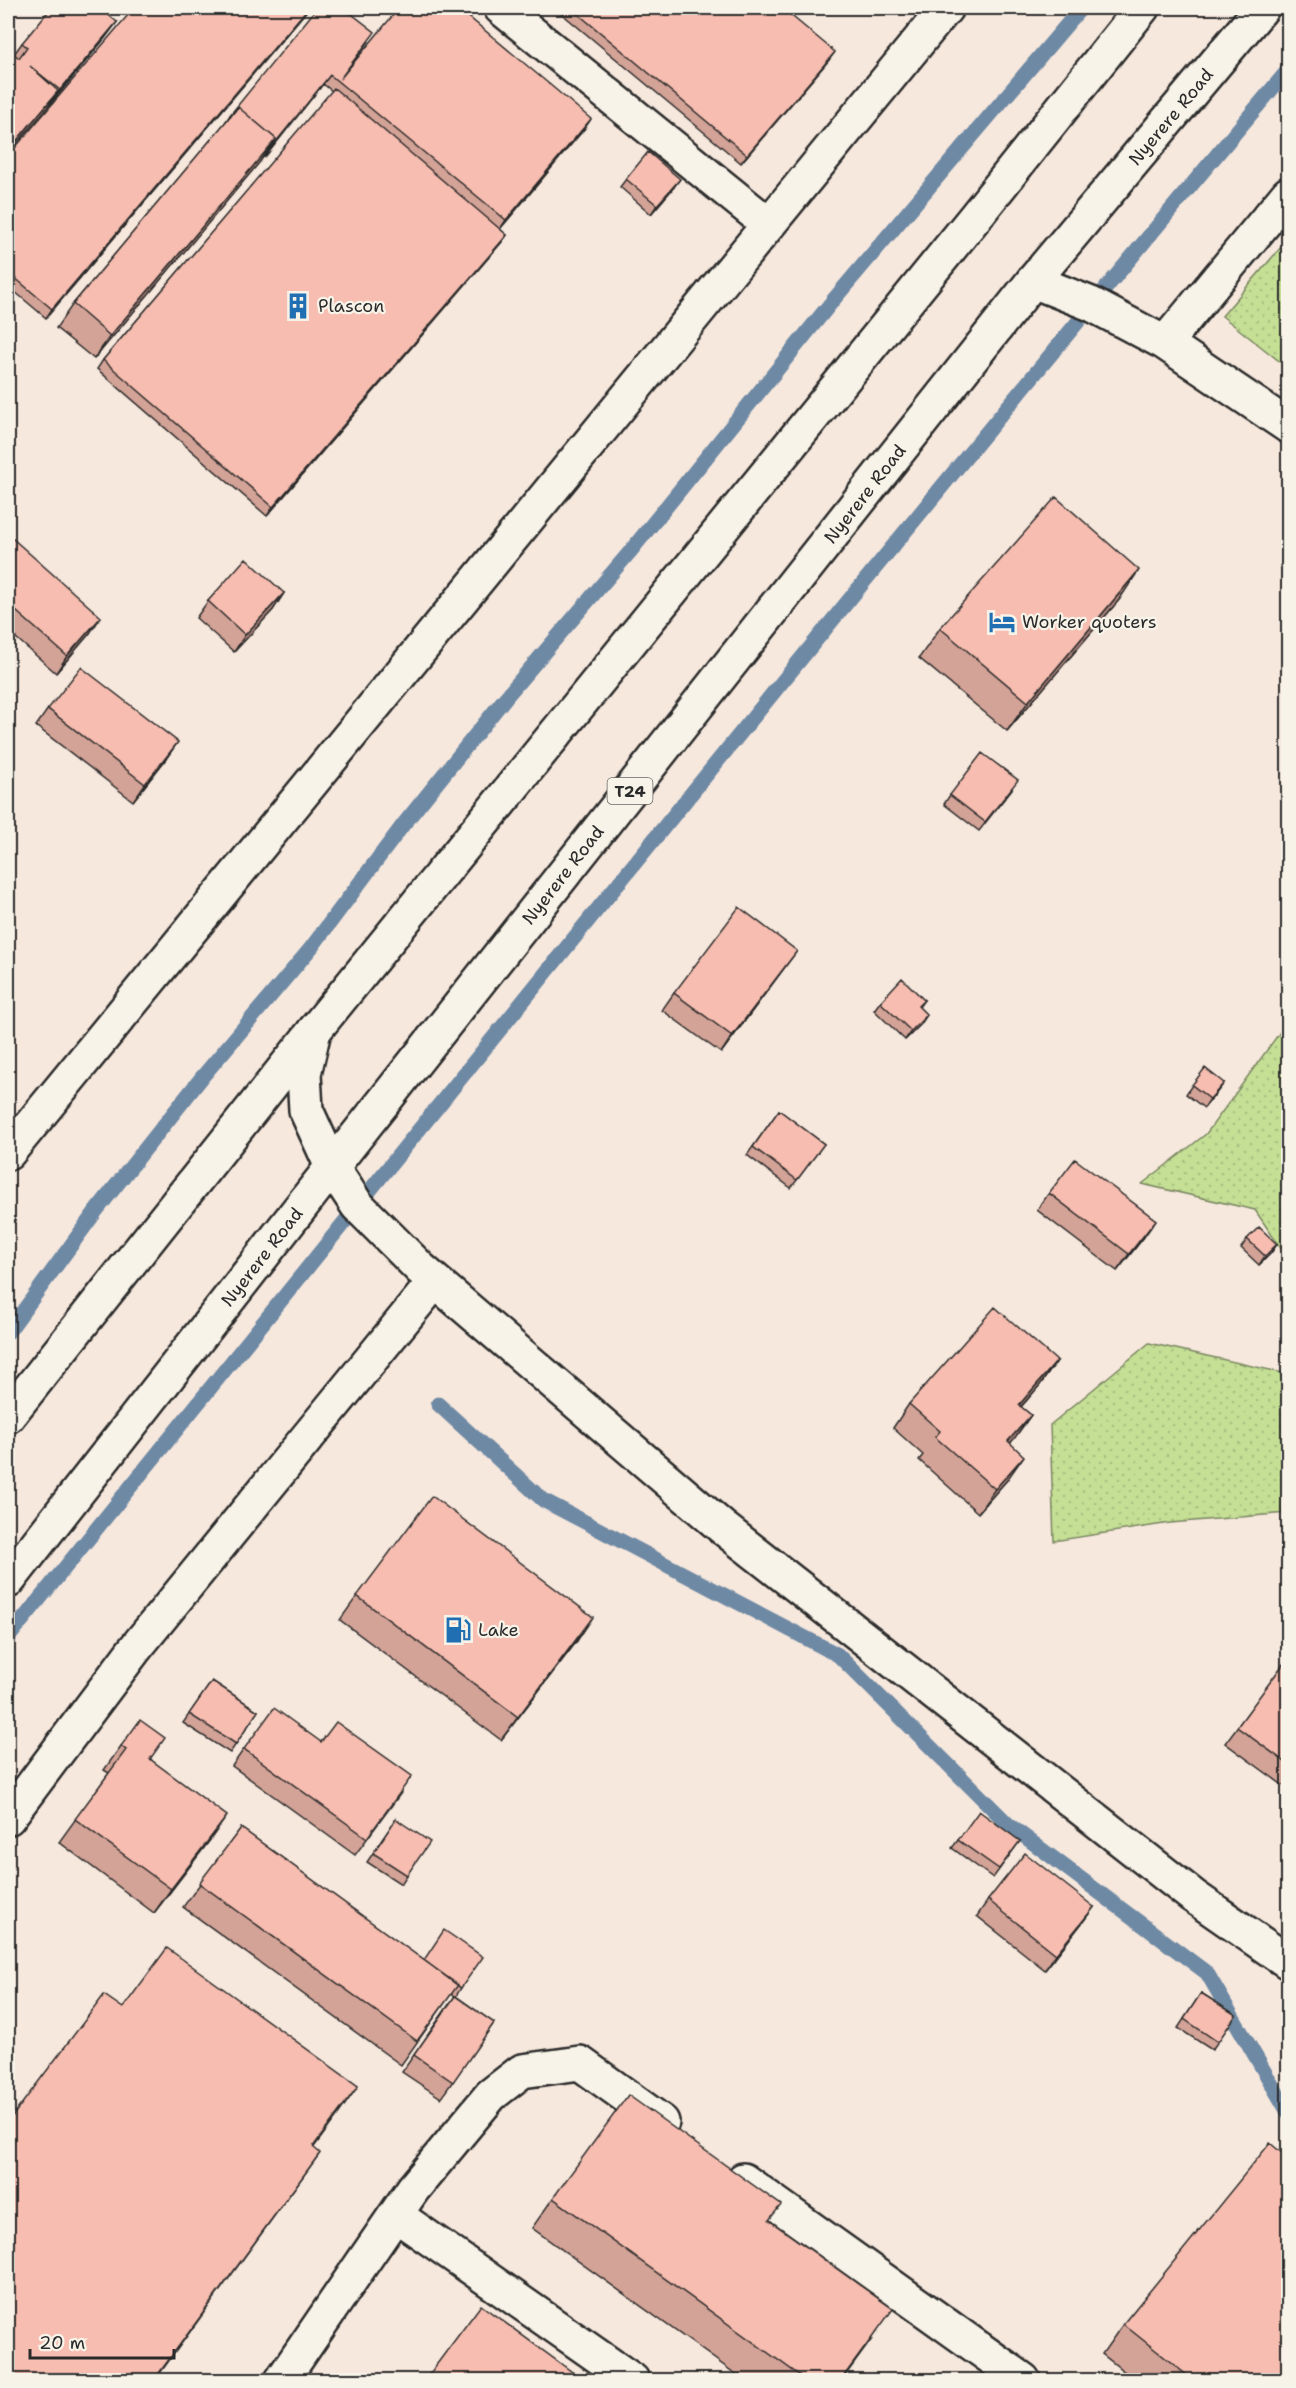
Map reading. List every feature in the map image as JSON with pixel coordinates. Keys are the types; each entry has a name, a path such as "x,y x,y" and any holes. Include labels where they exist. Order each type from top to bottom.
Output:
{"main road":[{"path":"501,8 768,224"},
{"path":"8,1153 945,8"},
{"path":"8,1416 314,1031 976,216 1142,8"},
{"name":"Nyerere Road","path":"8,1581 332,1167 1034,281 1262,8"},
{"path":"1165,343 1288,194"},
{"path":"1034,281 1091,304 1165,343 1288,426"},
{"path":"314,1031 304,1074 306,1110 332,1167 357,1205 435,1281 722,1527 1193,1896 1288,1962"},
{"path":"8,1818 134,1650 435,1281"},
{"path":"282,2380 414,2189 491,2095 522,2071 580,2063 686,2139"},
{"path":"715,2159 1023,2380"},
{"path":"396,2215 632,2380"}],"green space":[{"path":"1288,239 1288,368 1222,316"},
{"path":"1288,1021 1288,1259 1255,1210 1142,1184 1206,1134"},
{"path":"1149,1343 1288,1374 1288,1513 1170,1523 1054,1541 1050,1425"}],"building":[{"path":"51,8 100,8 117,22 60,90 30,66 58,91 8,151 8,59 13,53 19,58 27,47 22,43"},
{"path":"134,8 308,8 52,309 8,272 8,156"},
{"path":"317,8 344,8 375,32 340,79 399,8 458,8 591,119 506,220 330,75 270,148 276,139 238,107 230,115"},
{"path":"571,8 782,8 835,52 747,155"},
{"name":"Plascon","path":"334,88 507,235 273,507 103,360"},
{"path":"238,107 276,139 110,336 73,304"},
{"path":"648,152 680,179 657,205 626,179"},
{"path":"1056,497 1139,570 1028,702 940,628"},
{"path":"12,538 101,617 67,656 8,604 8,544"},
{"path":"246,558 284,593 245,635 208,601"},
{"path":"81,667 178,742 145,784 48,709"},
{"path":"982,753 1018,780 985,822 950,795"},
{"path":"739,907 797,951 732,1036 674,993"},
{"path":"902,978 924,1000 918,1006 927,1015 911,1031 880,1002"},
{"path":"1205,1068 1224,1083 1210,1099 1192,1085"},
{"path":"779,1110 824,1144 797,1180 753,1147"},
{"path":"1075,1159 1156,1220 1129,1254 1049,1193"},
{"path":"1259,1227 1277,1244 1265,1256 1247,1239"},
{"path":"995,1307 1057,1361 1019,1405 1031,1415 1008,1441 1024,1456 995,1489 935,1437 940,1431 909,1404"},
{"name":"Lake","path":"432,1496 593,1617 518,1717 357,1596"},
{"path":"1288,1660 1288,1764 1237,1727"},
{"path":"212,1681 258,1711 236,1744 189,1714"},
{"path":"274,1708 321,1742 336,1722 412,1776 367,1838 244,1749"},
{"path":"140,1720 165,1738 150,1759 227,1816 171,1889 75,1819 126,1750 121,1746"},
{"path":"979,1811 1020,1841 999,1869 958,1840"},
{"path":"396,1819 430,1842 407,1875 373,1853"},
{"path":"241,1828 458,1985 417,2041 199,1883"},
{"path":"1025,1853 1094,1907 1056,1954 988,1900"},
{"path":"444,1930 483,1957 461,1988 424,1960"},
{"path":"167,1948 358,2086 313,2147 320,2153 154,2380 8,2380 8,2122 104,1995 123,2008"},
{"path":"1201,1993 1236,2015 1218,2042 1184,2019"},
{"path":"455,1996 494,2023 453,2082 414,2055"},
{"path":"628,2095 781,2205 769,2220 893,2309 841,2380 806,2380 553,2198"},
{"path":"1270,2143 1288,2158 1288,2380 1193,2380 1123,2324"},
{"path":"481,2305 583,2380 425,2380"}],"waterway":[{"path":"8,1332 96,1211 203,1076 311,948 403,825 506,697 629,553 835,298 1081,8"},
{"path":"8,1638 804,655 1288,70"},
{"path":"438,1404 543,1500 838,1655 1009,1825 1207,1973 1288,2112"}],"place":[{"name":"Plascon","path":"298,306"},
{"name":"Worker quoters","path":"1002,622"},
{"name":"Lake","path":"458,1630"}]}
